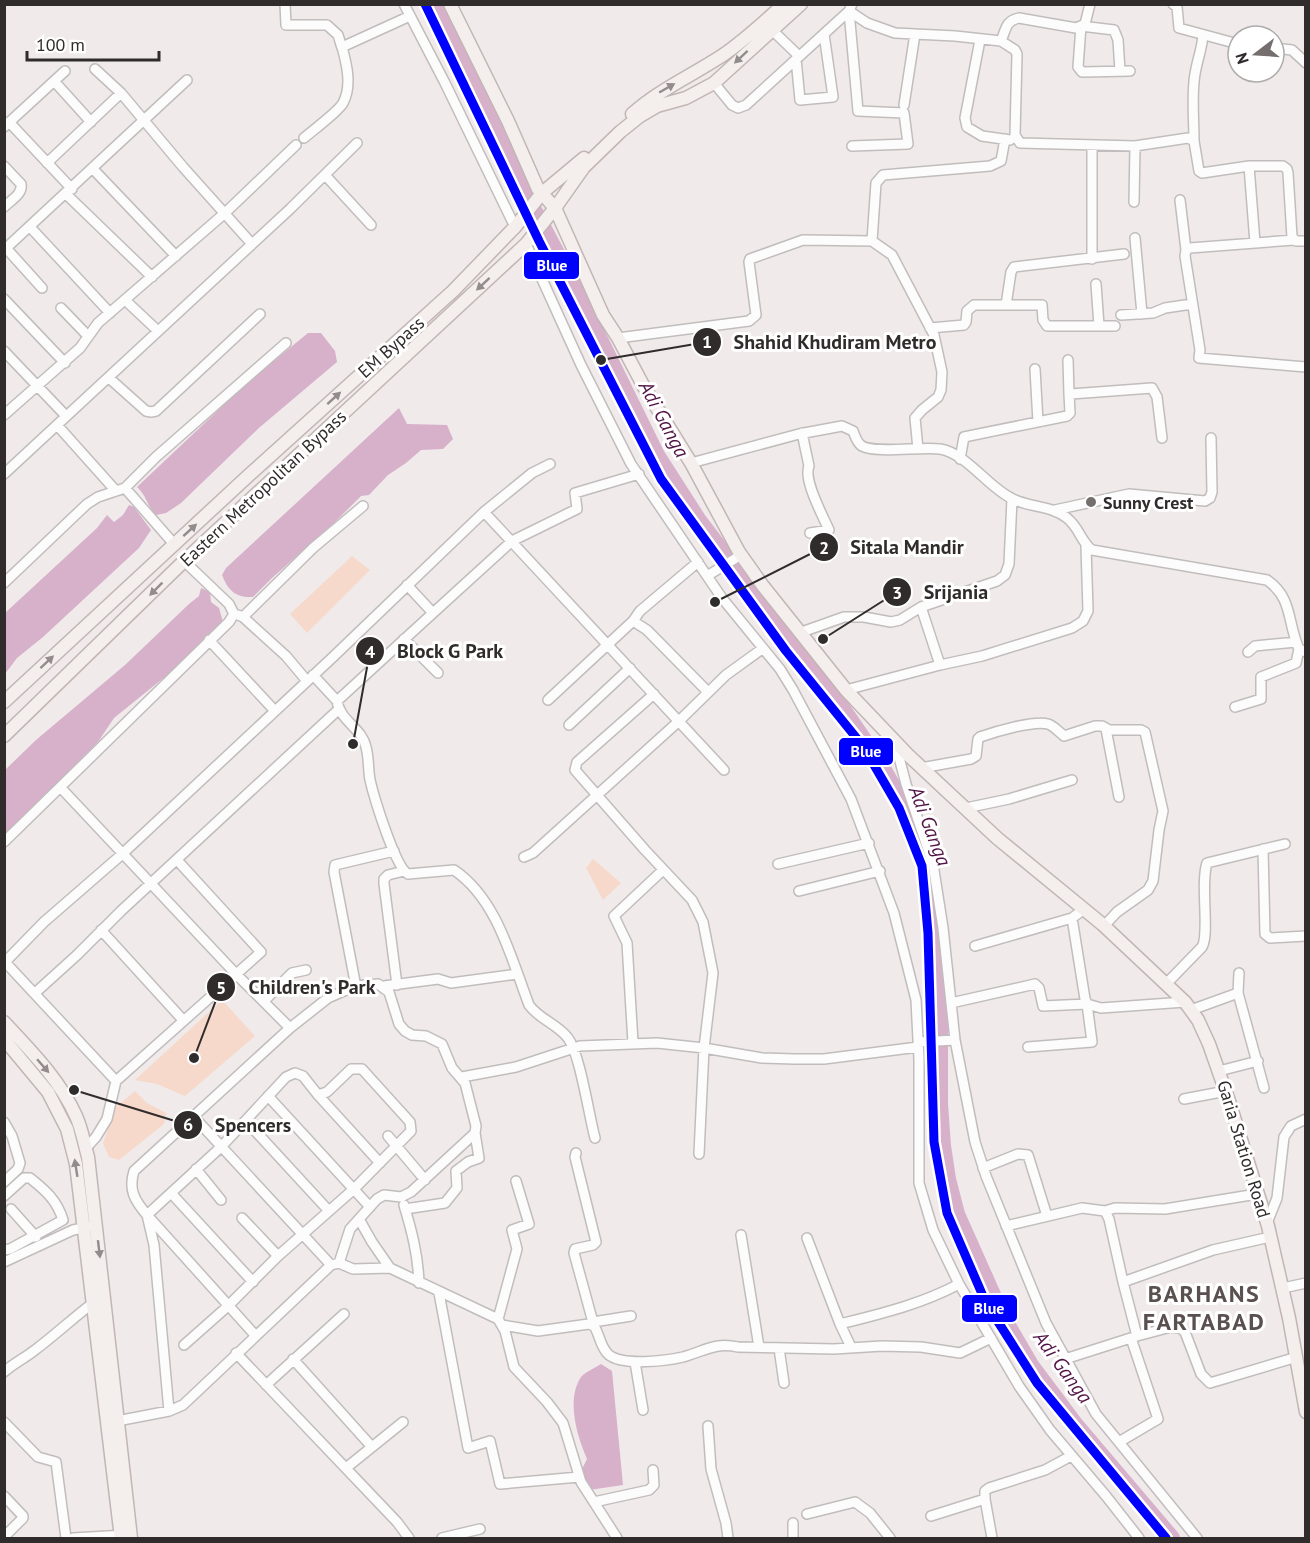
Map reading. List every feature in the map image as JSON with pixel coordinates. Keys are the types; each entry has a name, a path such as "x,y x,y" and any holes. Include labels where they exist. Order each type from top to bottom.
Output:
{"main road":[{"name":"Garia Station Road","path":"450,4 539,197 555,208 603,315 691,463 709,500 741,555 799,633 846,690 895,742 997,838 1104,926 1166,984 1188,1006 1198,1020 1226,1091 1267,1223 1300,1358 1305,1412"},
{"path":"528,242 584,167 640,116 657,106 686,98 714,83 771,29 782,11 801,4"},
{"name":"EM Bypass","path":"4,702 453,291 518,224 539,197 650,98 722,56 782,11"},
{"name":"Eastern Metropolitan Bypass","path":"4,736 184,561 528,242"},
{"path":"4,1022 53,1077 75,1114 86,1148 96,1226 105,1348 126,1537"},
{"path":"4,1039 48,1092 67,1129 76,1164 82,1228 93,1303 105,1348 117,1421 126,1537"}],"street":[{"path":"285,4 286,25 327,25 338,36 347,66 347,86 343,105 304,138"},
{"path":"404,4 518,224"},
{"path":"1001,41 1006,24 1012,19 1018,18 1076,28 1081,26 1085,24 1090,4"},
{"path":"1173,4 1177,7 1179,28 1226,41"},
{"path":"714,83 732,105 738,108 746,105 850,8"},
{"path":"850,8 867,23 895,33 1001,41 1016,50 1016,140"},
{"path":"850,8 858,111 904,113 908,144 852,146"},
{"path":"342,48 410,16"},
{"path":"1081,26 1078,67 1082,72 1130,71"},
{"path":"1081,26 1114,30 1118,40 1120,71"},
{"path":"771,29 798,58 800,100 833,96 824,34"},
{"path":"904,105 915,34"},
{"path":"1203,35 1194,82 1194,141 1199,171 1202,173 1249,166 1278,165 1287,168 1291,230 1294,240"},
{"path":"980,39 965,117 967,127 982,136 1016,140 1023,144 1092,146 1135,146 1188,138 1194,141"},
{"path":"1286,49 1292,50 1305,63"},
{"path":"95,69 121,93 252,244"},
{"path":"65,71 7,125 47,163 69,192 152,277"},
{"path":"42,288 5,249 69,192 186,80"},
{"path":"54,81 91,122"},
{"path":"47,163 121,93"},
{"path":"872,241 876,183 883,175 990,166 1001,161 1005,139"},
{"path":"4,474 252,244 357,143"},
{"path":"4,416 65,363 124,300 225,213 296,145"},
{"path":"1092,146 1092,259"},
{"path":"1134,202 1135,146"},
{"path":"4,166 22,188 21,192 4,207"},
{"path":"1249,166 1255,243"},
{"path":"93,169 176,256"},
{"path":"325,175 370,225"},
{"path":"1180,200 1192,304 1200,350 1199,358 1305,367"},
{"path":"30,227 110,313"},
{"path":"1135,238 1142,314"},
{"path":"618,338 749,321 756,315 750,259 803,240 872,241 892,255 937,344 942,381 938,397 915,418 918,449"},
{"path":"1186,250 1305,240"},
{"path":"528,242 581,365 631,464 707,576 762,649 780,669 851,799 899,928 916,1000 919,1183 933,1230 959,1284 1033,1407 1139,1539"},
{"path":"1006,305 1011,272 1014,267 1124,254"},
{"path":"1096,284 1099,326"},
{"path":"4,299 65,363"},
{"path":"124,300 158,331"},
{"path":"1121,315 1158,312 1166,308 1192,304"},
{"path":"930,328 964,325 967,311 974,305 1042,305 1043,320 1047,326 1115,326"},
{"path":"61,308 88,336"},
{"path":"109,378 146,411 156,411 260,314"},
{"path":"4,583 87,504 98,497 120,489 286,343"},
{"path":"4,351 66,416"},
{"path":"960,459 964,437 1069,415 1068,360"},
{"path":"1035,369 1038,422"},
{"path":"1069,394 1152,388 1157,398 1162,438"},
{"path":"57,425 174,544"},
{"path":"691,463 802,433 842,426 853,431 859,443 864,447 940,449 952,453 1011,499 1055,510 1077,527 1086,546 1088,611 1083,621 1072,628 982,656 846,690"},
{"path":"802,433 809,466 807,471 813,493 829,530 810,533"},
{"path":"1055,510 1129,494 1205,501 1210,498 1212,492 1211,438"},
{"path":"116,1081 5,962 44,922 122,854 484,512 532,473 550,464"},
{"path":"35,993 338,706 404,639 512,541 577,509 575,495 578,491 639,474"},
{"path":"799,633 844,617 864,617 891,622 900,620 921,607 998,581 1005,575 1009,564 1011,499"},
{"path":"4,842 209,640 363,506"},
{"path":"484,512 724,770"},
{"path":"1086,546 1092,550 1267,580 1277,587 1284,596 1300,647 1296,663 1261,677 1261,699 1235,707"},
{"path":"707,576 741,555"},
{"path":"184,561 229,604 238,616 310,678 338,706 361,736 366,746 376,805 404,872"},
{"path":"548,700 633,621 640,611 698,562"},
{"path":"407,585 433,613"},
{"path":"921,607 940,665"},
{"path":"633,621 647,630 708,692"},
{"path":"404,639 438,673"},
{"path":"209,640 275,711"},
{"path":"1248,652 1255,646 1300,647"},
{"path":"524,857 533,853 597,796 726,675 762,649"},
{"path":"569,725 630,668"},
{"path":"654,694 577,762 575,770 577,775 698,909 709,945 713,974 704,1048 699,1154"},
{"path":"921,768 971,759 976,756 980,737 1014,727 1042,723 1054,728 1064,736 1095,726 1145,732 1163,811 1153,881 1148,890 1117,912 1104,926"},
{"path":"1106,729 1119,797"},
{"path":"895,742 933,864 955,1040 975,1142 983,1168 1046,1323 1096,1414 1197,1539"},
{"path":"966,808 1009,799 1072,780"},
{"path":"61,788 290,1028"},
{"path":"778,864 869,843"},
{"path":"1166,984 1202,947 1205,941 1206,864 1285,844"},
{"path":"1263,849 1265,934 1270,938 1305,936"},
{"path":"356,987 334,872 335,865 394,851"},
{"path":"86,1148 107,1119 116,1081 261,952 177,860"},
{"path":"398,985 384,879 388,875 404,872 419,874 454,870 469,881 493,917 506,943 529,1005 535,1012 560,1028 573,1047 595,1138"},
{"path":"633,1044 627,943 614,916 663,870"},
{"path":"799,891 879,871"},
{"path":"975,946 1072,918 1083,910"},
{"path":"1028,1047 1092,1042 1072,918"},
{"path":"101,930 183,1020"},
{"path":"264,1000 292,973 306,970"},
{"path":"1239,973 1238,993 1264,1088"},
{"path":"255,1335 135,1201 131,1181 134,1171 290,1028 328,998 356,987 378,984 398,985 438,979 451,983 517,974"},
{"path":"951,1003 1035,984 1039,988 1043,1006 1087,1004 1101,1008 1188,1006 1238,993"},
{"path":"384,986 389,992 399,1024 412,1035 426,1036 442,1044 452,1068 462,1077 475,1118 479,1158 468,1162 456,1171 457,1188 445,1203 405,1209"},
{"path":"462,1077 516,1067 573,1047 657,1043 762,1058 824,1059 955,1040"},
{"path":"1219,1071 1258,1061"},
{"path":"184,1345 228,1306 278,1256 354,1189 411,1131 410,1122 362,1069 351,1069 327,1092 318,1095"},
{"path":"147,1215 220,1147 286,1077 295,1073 303,1076 380,1163"},
{"path":"1184,1099 1226,1091"},
{"path":"268,1096 370,1207"},
{"path":"194,1117 303,1234 335,1264 353,1269 390,1268"},
{"path":"1267,1223 1277,1198 1284,1137 1291,1126 1305,1118"},
{"path":"246,1121 329,1211"},
{"path":"4,1182 20,1163 6,1127"},
{"path":"117,1421 170,1411 183,1405 255,1335 335,1264 350,1229 377,1199 384,1196 401,1197 411,1192 475,1133"},
{"path":"388,1136 425,1180"},
{"path":"576,1154 596,1242 575,1250 574,1253 593,1324 602,1345 611,1357 635,1362 684,1357 705,1348 727,1344 779,1348 921,1347 960,1353 991,1338"},
{"path":"983,1168 1018,1154 1028,1155 1047,1216"},
{"path":"4,1166 12,1174"},
{"path":"196,1169 221,1200"},
{"path":"4,1196 24,1178 30,1178 51,1195 63,1220 10,1249 4,1250"},
{"path":"516,1181 529,1224 512,1230 517,1250 500,1322 508,1339 514,1367 563,1423 579,1476 617,1539"},
{"path":"171,1193 253,1282"},
{"path":"1006,1226 1082,1208 1105,1211 1115,1208 1165,1209 1257,1194"},
{"path":"401,1197 418,1259 418,1283"},
{"path":"10,1209 41,1244"},
{"path":"1105,1211 1109,1219 1134,1337 1158,1419 1119,1442"},
{"path":"147,1215 154,1245 170,1411"},
{"path":"242,1218 278,1256"},
{"path":"359,1219 390,1268 500,1322 538,1331 593,1324 631,1316"},
{"path":"4,1262 73,1230 96,1226"},
{"path":"741,1235 752,1290 759,1347"},
{"path":"1123,1282 1213,1250 1270,1237"},
{"path":"807,1238 851,1347"},
{"path":"1283,1288 1305,1283"},
{"path":"840,1324 895,1310 940,1294 959,1284"},
{"path":"439,1293 468,1448 490,1441 500,1484 579,1476"},
{"path":"4,1372 16,1361 28,1356 63,1329 93,1303"},
{"path":"266,1384 344,1314"},
{"path":"1065,1359 1172,1327 1180,1328 1185,1332 1201,1374 1210,1383 1300,1358"},
{"path":"779,1348 784,1383"},
{"path":"236,1353 397,1522 410,1539"},
{"path":"293,1359 372,1447"},
{"path":"635,1362 643,1410"},
{"path":"4,1422 39,1457 56,1462 66,1539"},
{"path":"346,1468 403,1422"},
{"path":"708,1426 711,1469 726,1522 728,1539"},
{"path":"992,1539 985,1491 1045,1470 1071,1456"},
{"path":"594,1502 649,1490 654,1485 653,1470"},
{"path":"4,1496 23,1518 4,1538"},
{"path":"931,1516 985,1499"},
{"path":"807,1514 855,1502 870,1513 890,1539"},
{"path":"793,1523 793,1539"},
{"path":"442,1539 480,1529"},
{"path":"73,1539 126,1537"}],"shaded area":[{"path":"308,333 321,333 335,351 337,362 260,427 181,503 166,513 156,515 137,487 247,383"},
{"path":"399,408 407,424 447,425 453,439 443,449 421,450 388,475 369,495 361,496 253,597 241,596 233,592 222,575 226,568"},
{"path":"129,505 134,507 151,530 139,548 43,637 17,658 5,674 5,613 97,528 107,515 114,522 123,515"},
{"path":"352,556 370,570 307,633 290,614"},
{"path":"201,588 210,592 211,602 219,608 223,622 182,663 114,718 98,742 37,807 5,836 5,770 36,740 125,665 199,596"},
{"path":"593,859 621,883 603,900 586,868"},
{"path":"222,1000 255,1036 185,1096 157,1084 135,1080"},
{"path":"135,1091 147,1103 166,1113 164,1124 119,1160 109,1157 103,1143 116,1107"},
{"path":"601,1364 612,1371 623,1485 589,1490 581,1471 587,1459 577,1429 574,1396 581,1377"}],"waterway":[{"name":"Adi Ganga","path":"437,4 523,189 568,274 657,455 698,519 841,706 880,763 907,811 926,865 935,908 940,986 940,1104 943,1146 957,1214 1002,1315 1031,1365 1076,1425 1172,1538"}],"transit line":[{"name":"Blue","path":"425,4 539,241 661,479 786,651 863,746 899,808 922,866 928,933 934,1142 947,1213 986,1303 1037,1383 1166,1538"}],"place":[{"name":"Shahid Khudiram Metro","path":"601,360"},
{"name":"Sunny Crest","path":"1091,502"},
{"name":"Sitala Mandir","path":"715,602"},
{"name":"Srijania","path":"823,639"},
{"name":"Block G Park","path":"353,744"},
{"name":"Children's Park","path":"194,1058"},
{"name":"Spencers","path":"74,1090"}],"district":[{"name":"BARHANS FARTABAD","path":"1204,1307"}]}
